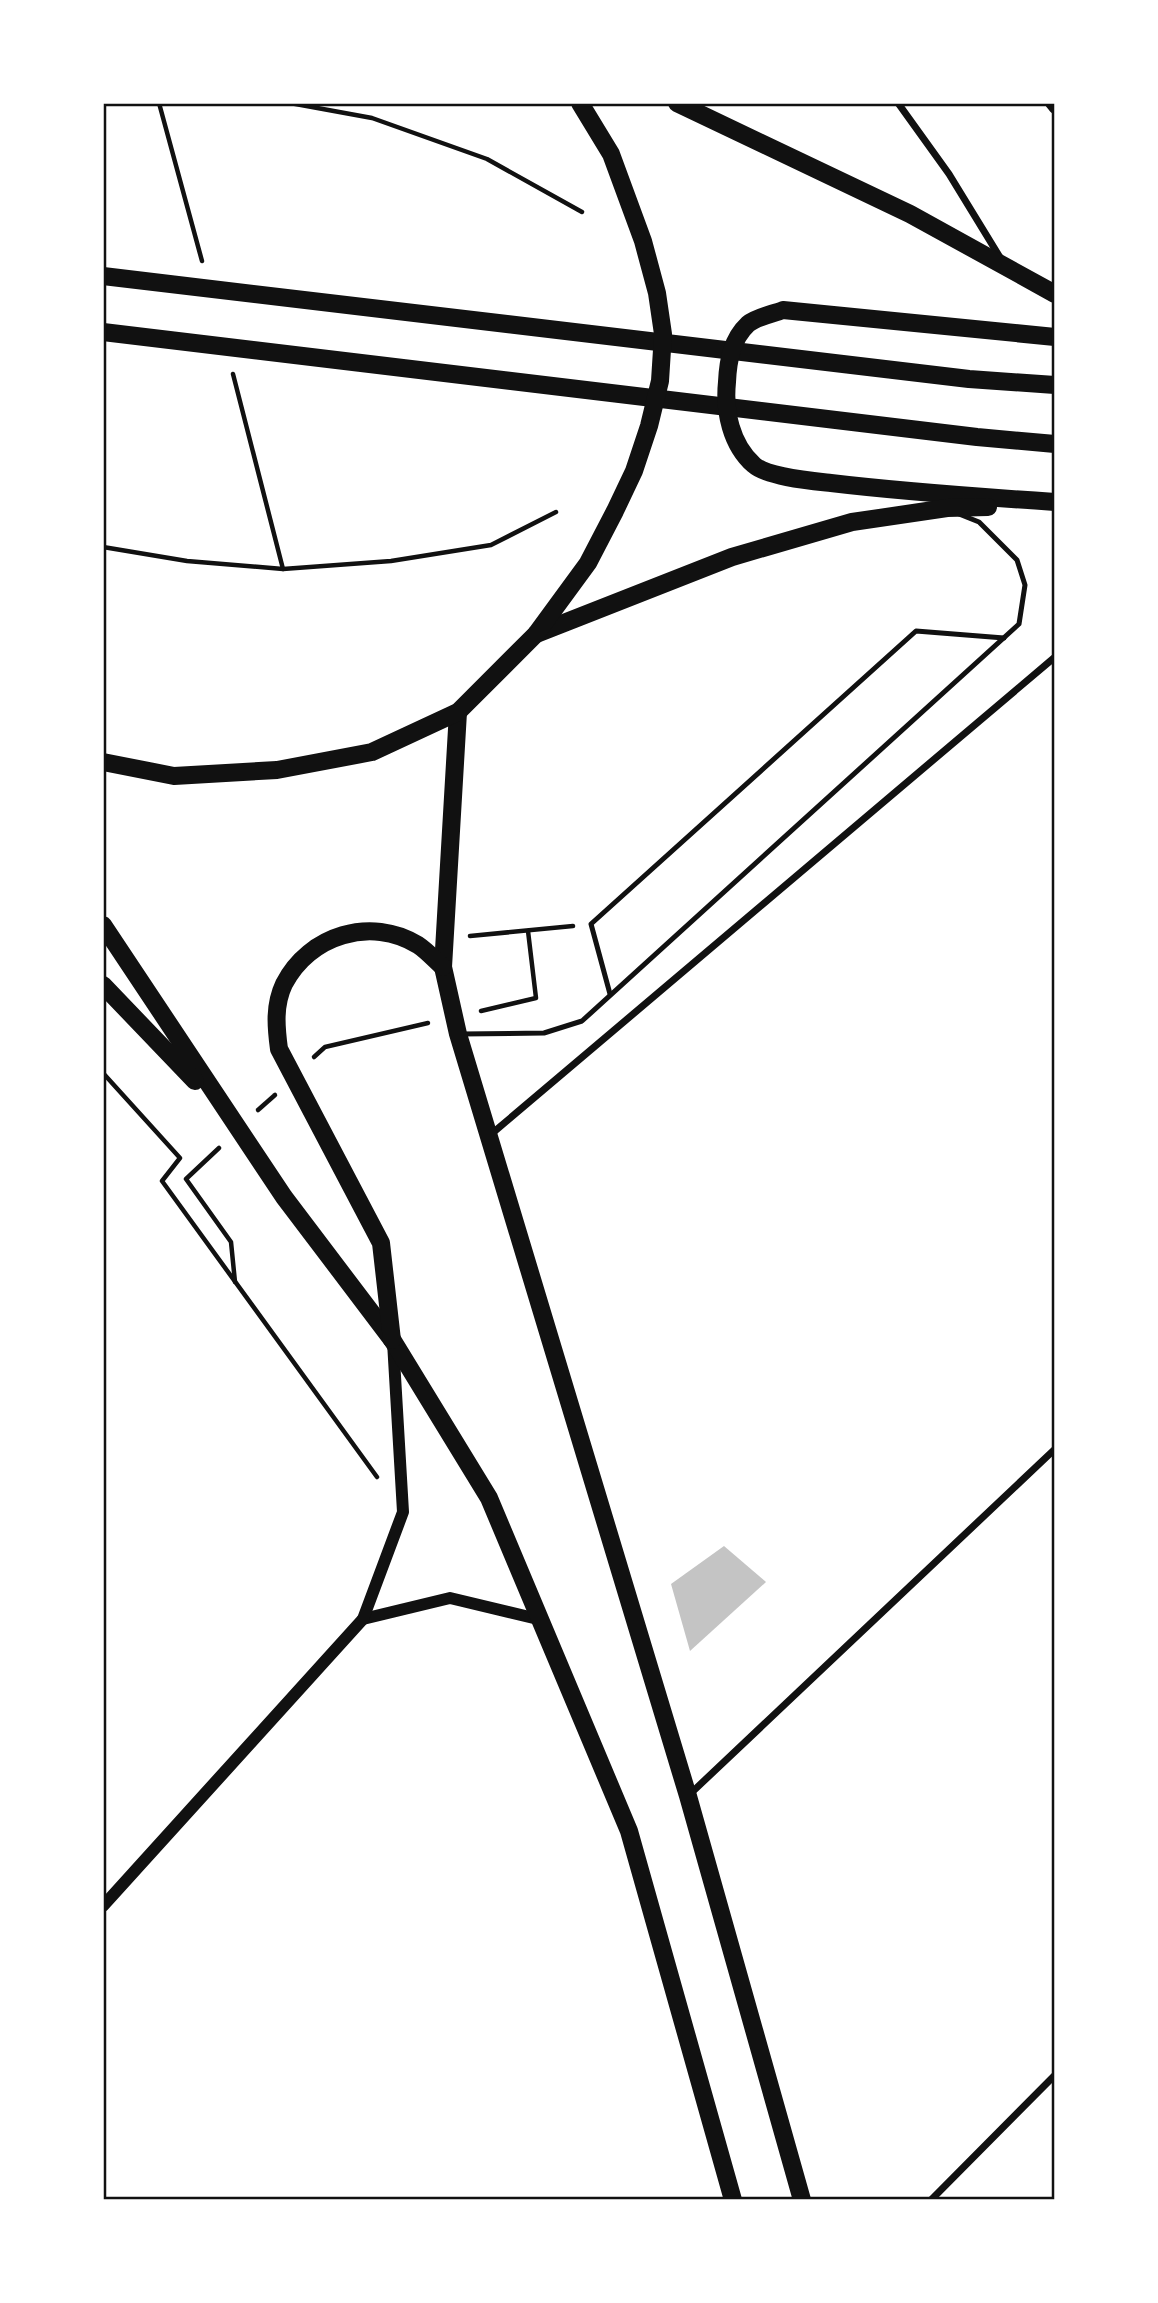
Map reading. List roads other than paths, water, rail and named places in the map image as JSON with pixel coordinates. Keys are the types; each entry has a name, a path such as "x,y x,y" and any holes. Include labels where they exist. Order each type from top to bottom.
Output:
{"main road":[{"path":"103,762 173,776 277,770 372,752 458,712 537,634 588,563 615,511 634,471 660,381 663,334 657,293 643,241 611,154 580,103"},
{"path":"677,103 910,214 1055,294"},
{"path":"103,276 955,378 1055,385"},
{"path":"1055,337 783,310 750,322 733,344 728,361 726,387 727,413 735,441 755,467 792,478 897,491 1055,504"},
{"path":"103,332 1055,444"},
{"path":"537,634 732,557 852,522 947,508 1055,504"},
{"path":"458,712 443,967 458,1034 688,1796 802,2200"},
{"path":"103,925 284,1197 393,1341 489,1498 629,1831 733,2200"},
{"path":"393,1341 381,1243 279,1049 275,1017 283,986 301,959 326,940 357,931 390,932 419,945 443,967"},
{"path":"103,985 226,1112"}],"street":[{"path":"898,103 949,174 1006,266"},
{"path":"1051,103 1055,108"},
{"path":"489,1137 1055,657"},
{"path":"103,1906 363,1619 402,1512 393,1341"},
{"path":"688,1796 1055,1449"},
{"path":"363,1619 450,1598 542,1620"},
{"path":"932,2200 1055,2075"}],"lane":[{"path":"458,1034 544,1033 582,1021 1019,624 1025,585 1017,560 979,522 947,508"},
{"path":"610,994 591,924 916,631 1004,638"}]}
